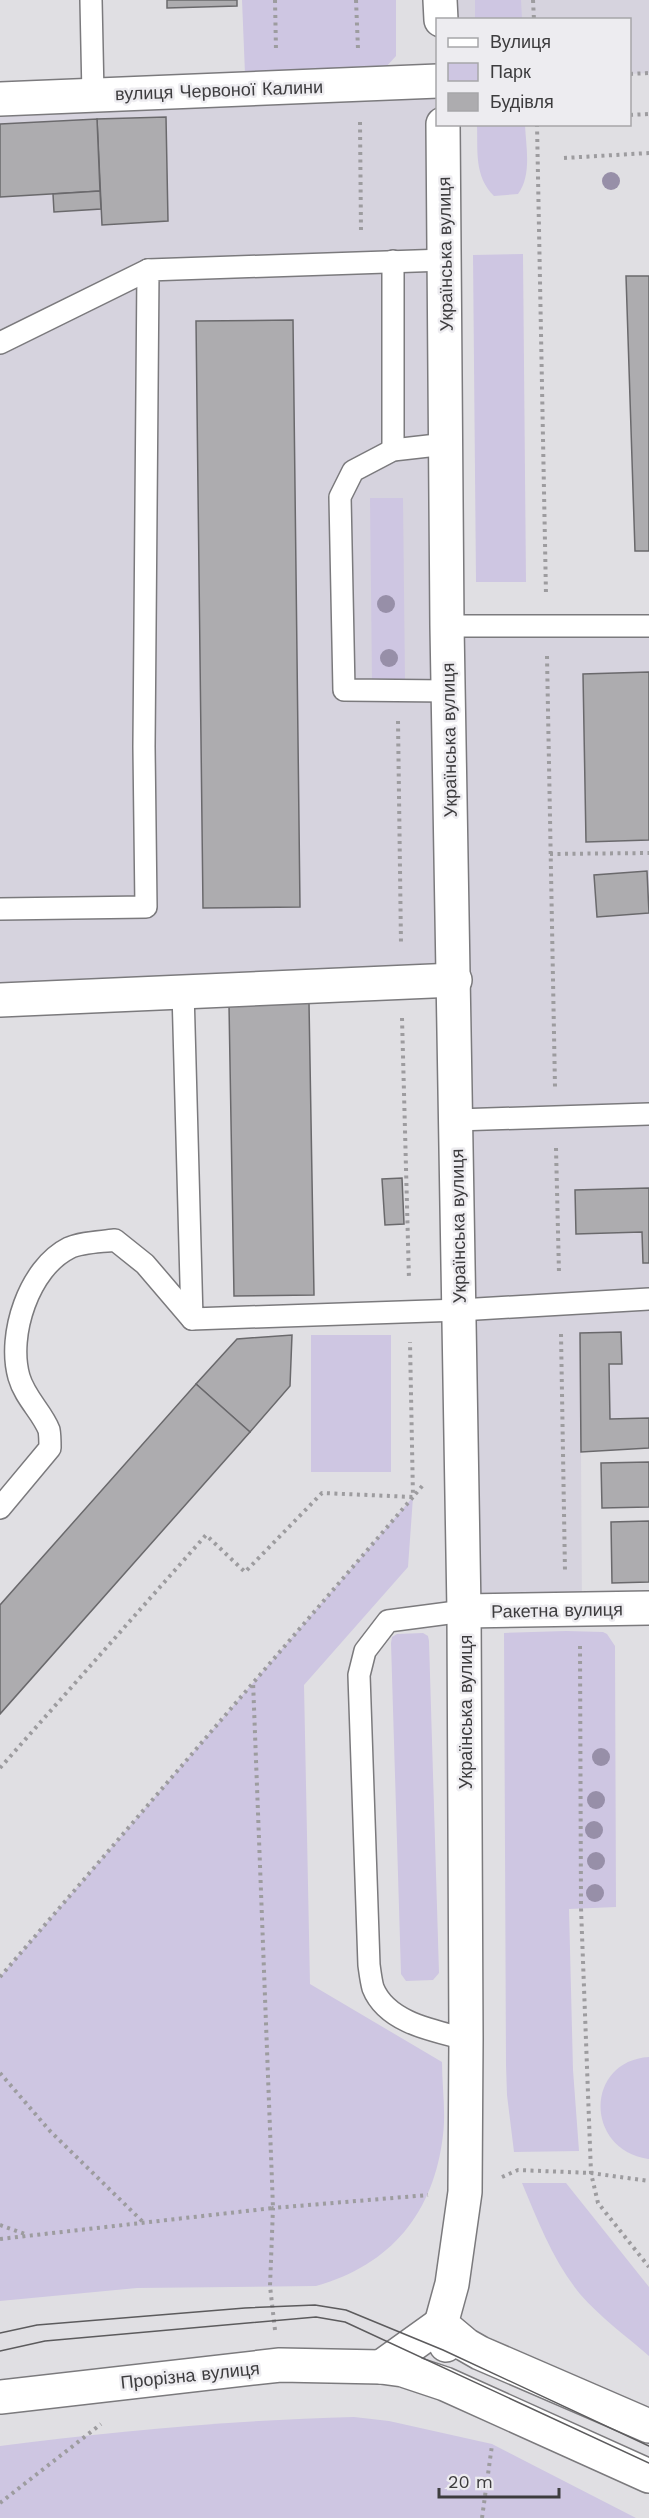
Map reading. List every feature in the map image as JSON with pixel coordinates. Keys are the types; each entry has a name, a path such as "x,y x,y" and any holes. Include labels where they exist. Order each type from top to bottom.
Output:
{"main road":[{"path":"440,0 441,18"},
{"name":"вулиця Червоної Калини","path":"0,99 436,81"},
{"name":"Українська вулиця","path":"441,2324 452,2284 465,2192 466,2038 464,1611 455,980 447,627 443,126"},
{"path":"0,1000 455,980"},
{"name":"Ракетна вулиця","path":"464,1611 649,1608"},
{"path":"381,2367 441,2324"},
{"path":"441,2324 459,2391"},
{"path":"441,2324 466,2345 480,2353 649,2426"},
{"name":"Прорізна вулиця","path":"0,2397 280,2365 381,2367 403,2370 459,2391 649,2476"}],"lane":[{"path":"91,0 93,95"},
{"path":"0,343 148,270 445,260"},
{"path":"393,261 393,450"},
{"path":"0,909 146,907 144,747 148,270"},
{"path":"446,444 393,450 353,471 340,497 344,690 449,691"},
{"path":"447,627 649,626"},
{"path":"183,991 192,1319"},
{"path":"456,1120 649,1114"},
{"path":"0,1508 50,1448 49,1430 30,1402 19,1376 16,1340 30,1290 49,1262 71,1247 115,1240 145,1264 192,1319"},
{"path":"192,1319 460,1310 649,1299"},
{"path":"464,1611 388,1621 373,1637 365,1651 359,1675 369,1965 374,1989 394,2012 415,2026 466,2038"}],"path":[{"path":"275,0 278,87"},
{"path":"356,0 362,262"},
{"path":"533,0 534,18"},
{"path":"631,74 649,73"},
{"path":"631,115 649,114"},
{"path":"537,126 555,1117 560,1304 574,1610 580,1631 581,1908 591,2173 598,2203 649,2267"},
{"path":"564,158 649,153"},
{"path":"398,691 401,983 413,1497"},
{"path":"550,854 649,853"},
{"path":"0,1977 461,1442"},
{"path":"0,1768 206,1535 245,1572 322,1493 413,1497"},
{"path":"253,1681 273,2208 270,2286 280,2365"},
{"path":"0,2073 50,2131 144,2223"},
{"path":"0,2239 273,2208 465,2192 518,2170 591,2173 649,2181"},
{"path":"0,2225 31,2236"},
{"path":"482,2518 497,2408"},
{"path":"0,2503 107,2420 95,2421"}],"shaded area":[{"path":"440,0 649,0 649,73 631,74 631,18 441,18"},
{"path":"436,81 447,626 649,626 649,1448 581,1452 582,1610 464,1611 454,980 0,1000 0,99"}],"green space":[{"path":"242,0 396,0 396,56 385,68 245,74"},
{"path":"475,0 521,0 522,18 475,18"},
{"path":"477,126 525,126 527,170 518,194 494,196 483,180 478,154"},
{"path":"523,254 526,582 476,582 473,255"},
{"path":"370,498 403,498 405,681 372,682"},
{"path":"311,1335 391,1335 391,1472 311,1472"},
{"path":"413,1497 408,1567 304,1685 310,1984 442,2062 443,2135 430,2189 419,2212 387,2250 366,2265 343,2277 316,2286 137,2288 0,2301 0,1977"},
{"path":"603,1632 615,1646 616,1907 569,1909 573,2070 579,2151 514,2152 506,2065 504,1633"},
{"path":"423,1633 428,1636 429,1641 439,1973 433,1980 406,1981 401,1974 391,1643 392,1637 397,1634"},
{"path":"649,2057 648,2159 627,2152 612,2139 603,2123 600,2106 604,2088 613,2073 628,2062"},
{"path":"522,2183 566,2183 649,2287 649,2356 596,2311 570,2281 547,2240"},
{"path":"354,2417 389,2421 492,2444 636,2518 0,2518 0,2446 177,2427"}],"building":[{"path":"167,0 237,0 237,6 167,8"},
{"path":"166,117 168,221 102,225 97,119"},
{"path":"97,119 100,191 0,197 0,124"},
{"path":"100,191 101,209 54,212 53,194"},
{"path":"626,276 649,276 649,551 635,551"},
{"path":"293,320 300,907 203,908 196,321"},
{"path":"649,672 649,840 586,842 583,674"},
{"path":"647,871 649,913 597,917 594,875"},
{"path":"309,1003 314,1295 234,1296 229,1005"},
{"path":"402,1178 404,1224 385,1225 382,1179"},
{"path":"649,1188 649,1263 643,1263 642,1232 576,1234 575,1190"},
{"path":"621,1332 622,1364 609,1364 610,1419 649,1418 649,1448 581,1452 580,1333"},
{"path":"292,1335 290,1386 250,1432 196,1384 237,1339"},
{"path":"196,1384 250,1432 0,1714 0,1605"},
{"path":"649,1462 649,1507 602,1508 601,1463"},
{"path":"649,1521 649,1582 612,1583 611,1522"}],"tram line":[{"path":"0,2333 37,2325 245,2308 315,2305 346,2310 443,2350 649,2446"},
{"path":"0,2351 45,2341 316,2317 345,2322 649,2463"}]}
